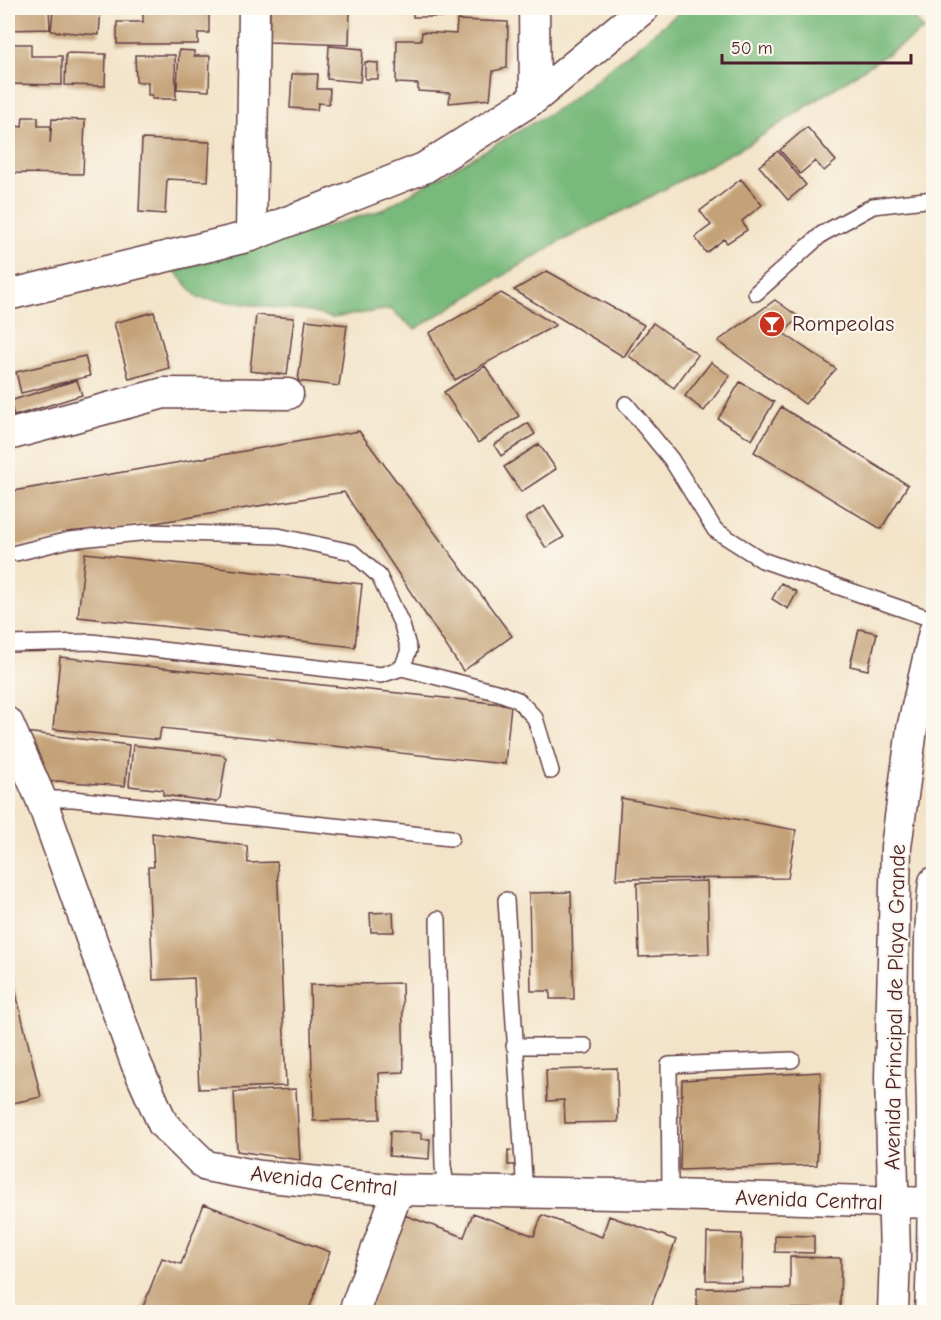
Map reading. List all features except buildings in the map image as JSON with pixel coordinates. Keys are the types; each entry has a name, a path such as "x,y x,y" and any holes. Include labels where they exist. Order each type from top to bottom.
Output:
{"street":[{"path":"251,236 254,8"},
{"path":"534,8 535,98"},
{"path":"8,295 251,236 424,168 535,98 644,8"},
{"path":"8,435 164,393 288,394"},
{"name":"Avenida Principal de Playa Grande","path":"893,1312 895,1256 890,1078 896,847 912,729 933,632"},
{"name":"Avenida Central","path":"8,723 40,799 136,1063 163,1124 206,1166 260,1176 398,1190 932,1203"},
{"name":"Avenida Principal de Playa Grande","path":"930,1312 932,1065 929,919 933,882"},
{"path":"354,1312 398,1190"}],"lane":[{"path":"756,293 822,234 873,206 933,199"},
{"path":"626,404 671,459 715,530 762,560 933,620"},
{"path":"16,553 69,540 150,532 278,536 352,552 379,576 402,625 409,650 402,668"},
{"path":"8,644 91,642 381,675 402,668 500,693 518,700 535,718 551,771"},
{"path":"40,799 73,799 451,838"},
{"path":"506,900 525,1193"},
{"path":"438,919 443,1166 447,1191"},
{"path":"514,1046 585,1046"},
{"path":"670,1195 669,1065 792,1060"}],"green space":[{"path":"685,8 907,8 924,30 752,142 635,205 561,241 415,329 390,309 332,318 310,312 198,298 175,271 382,210 564,105"}],"place":[{"name":"Rompeolas","path":"772,324"}]}
